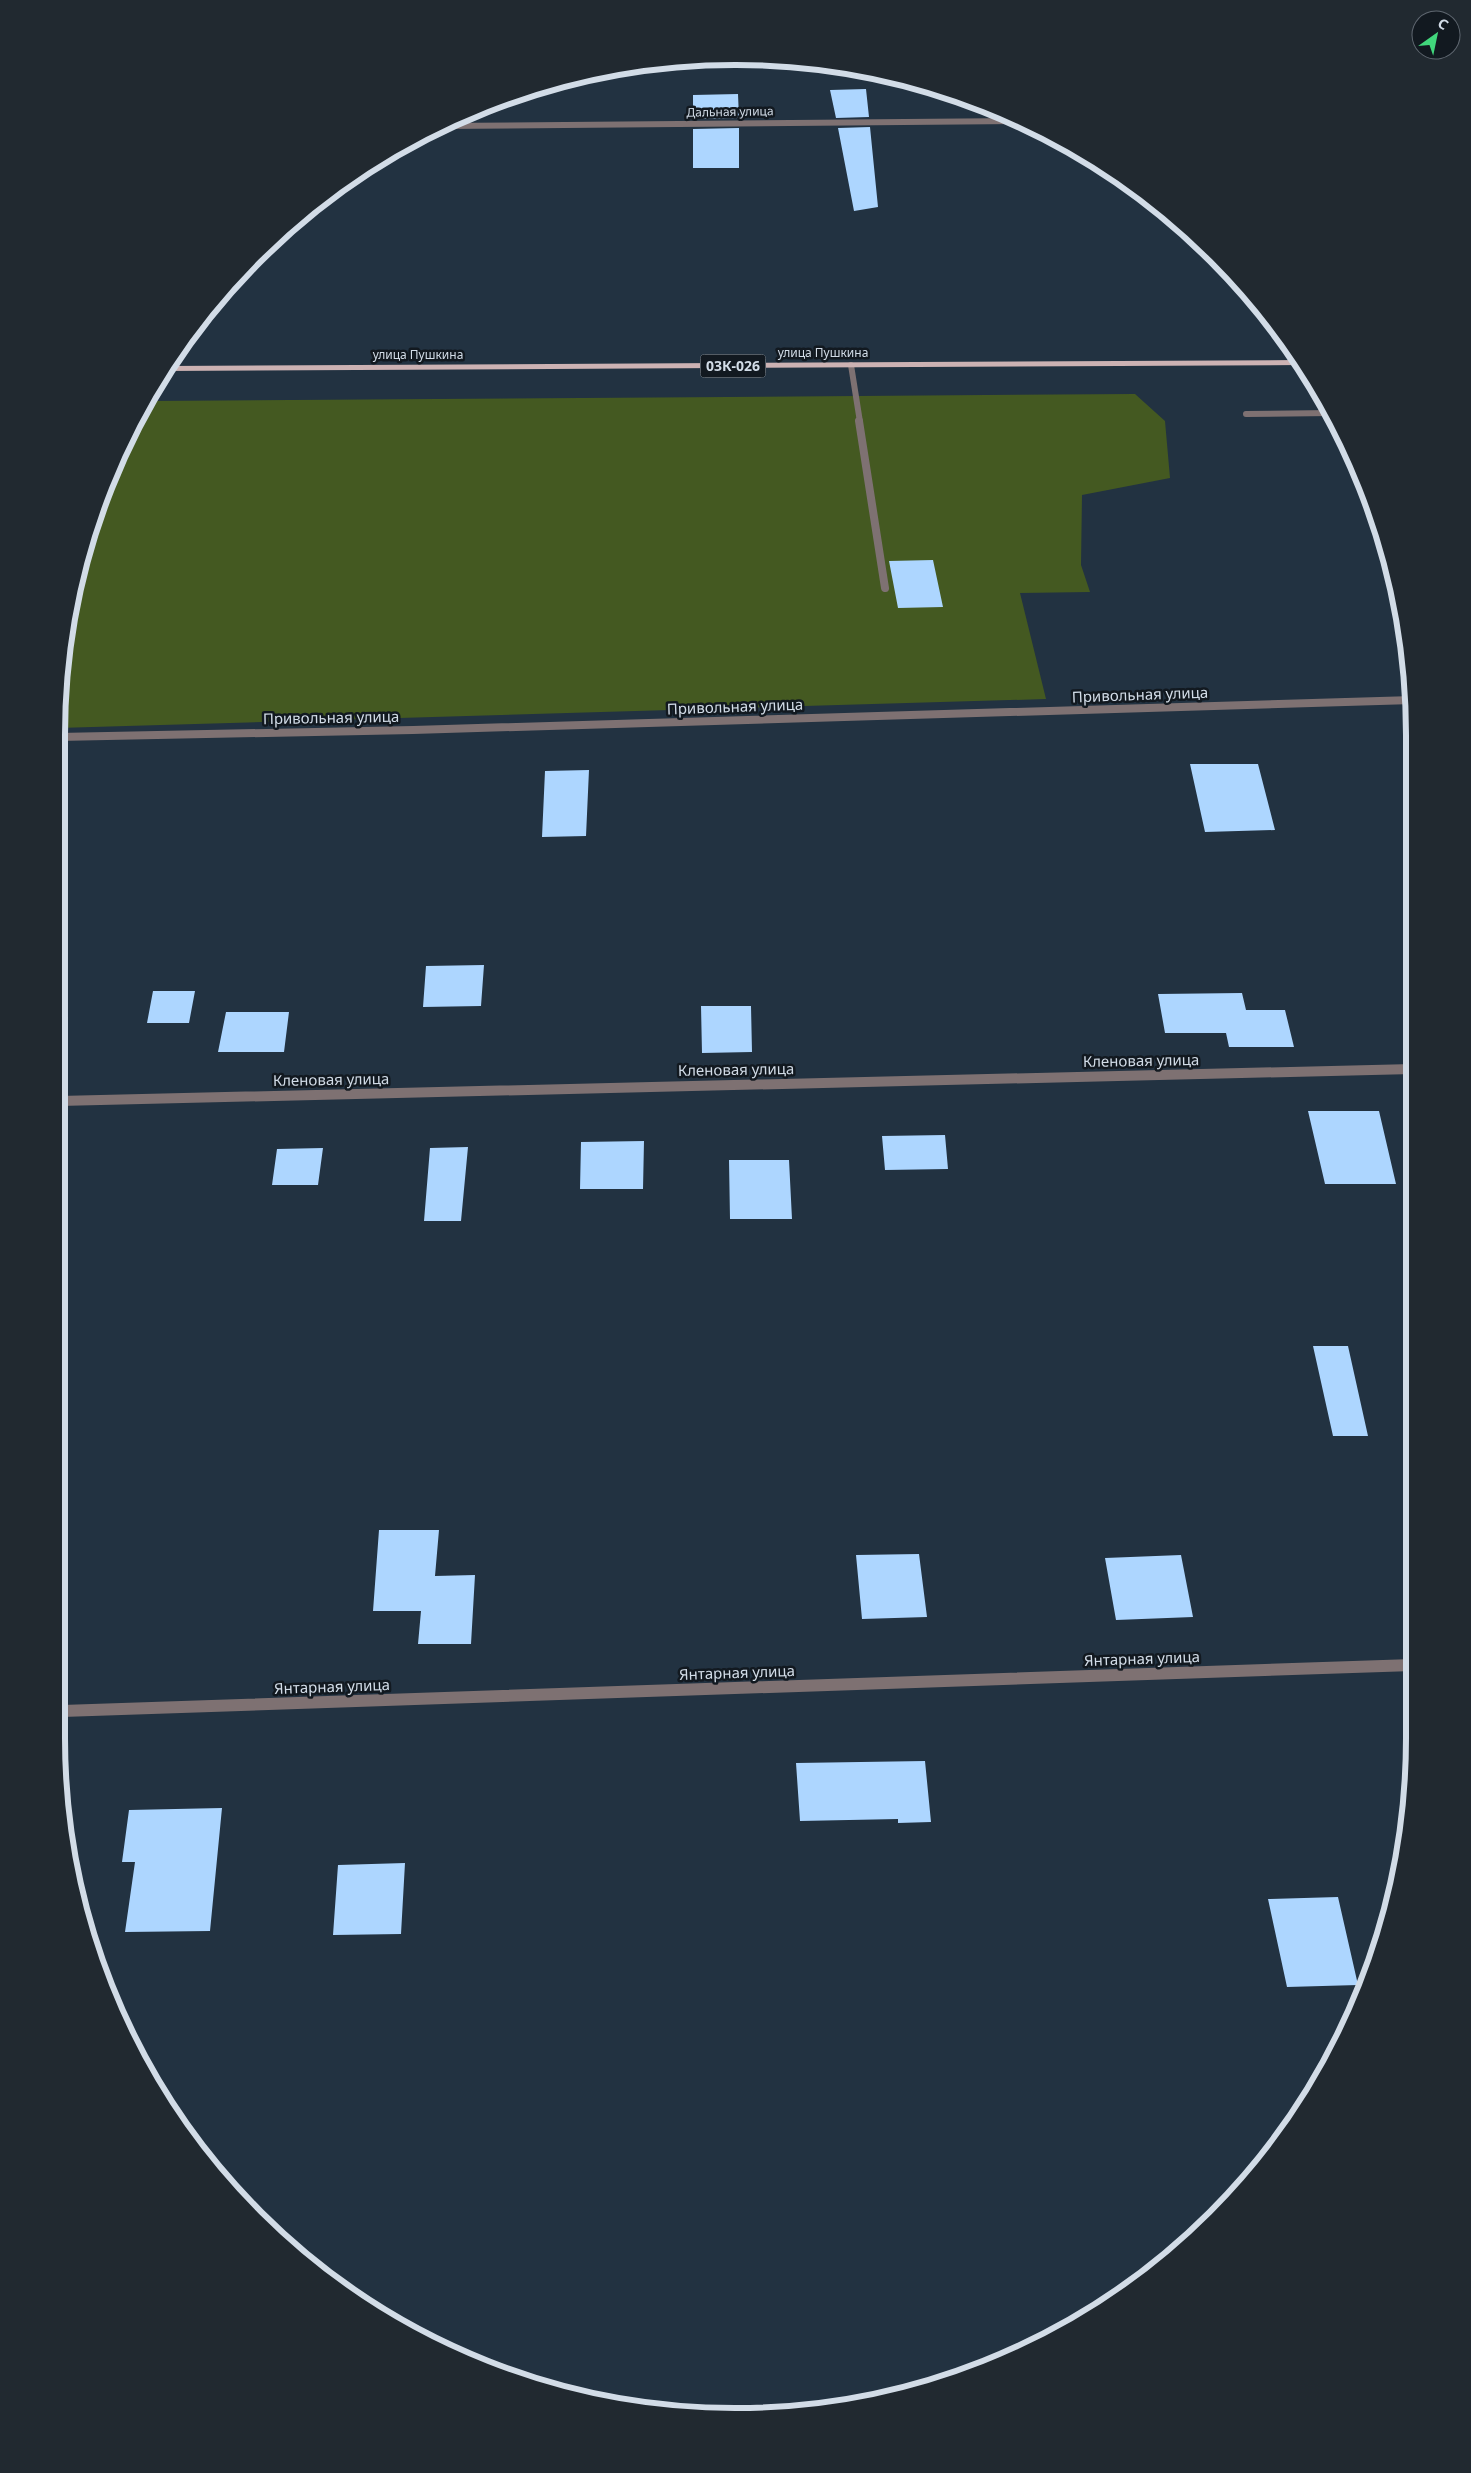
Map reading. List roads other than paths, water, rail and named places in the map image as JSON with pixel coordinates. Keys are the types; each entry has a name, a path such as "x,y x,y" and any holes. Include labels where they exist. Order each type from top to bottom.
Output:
{"main road":[{"name":"улица Пушкина","path":"174,369 1294,364"}],"street":[{"name":"Дальная улица","path":"457,126 1003,121"},
{"path":"851,365 885,588"},
{"path":"1246,414 1323,413"},
{"name":"Привольная улица","path":"65,737 413,730 1405,700"},
{"name":"Кленовая улица","path":"65,1101 1406,1069"},
{"name":"Янтарная улица","path":"65,1711 1406,1665"}]}
